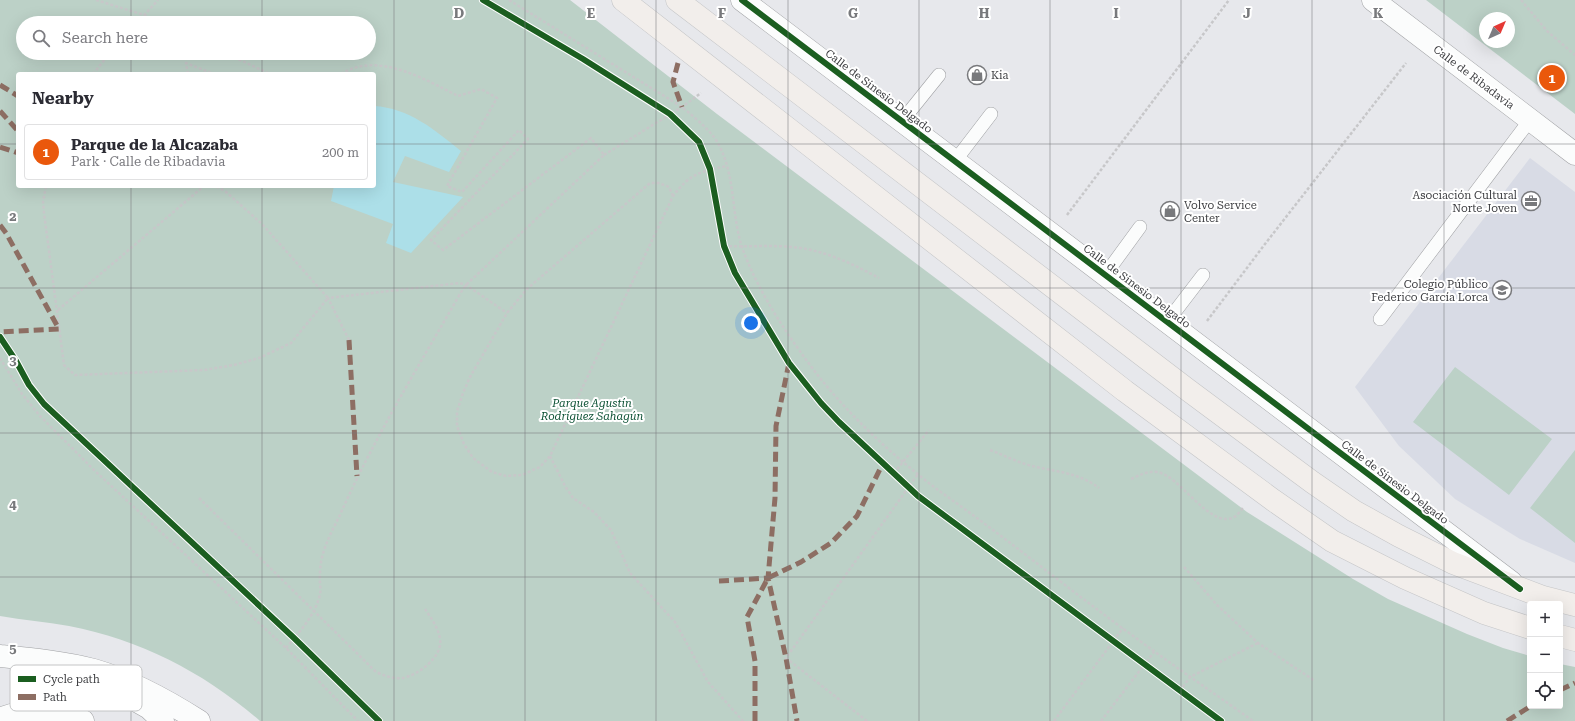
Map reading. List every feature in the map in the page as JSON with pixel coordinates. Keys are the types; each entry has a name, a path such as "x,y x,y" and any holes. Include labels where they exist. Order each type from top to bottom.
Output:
{"main road":[{"path":"623,0 1125,391 1273,500 1326,537 1392,571 1484,613 1527,627"},
{"name":"Calle de Sinesio Delgado","path":"677,0 1062,294 1312,482 1354,510 1399,536 1453,563 1543,597 1575,605"},
{"path":"1563,637 1575,640"}],"street":[{"name":"Calle de Sinesio Delgado","path":"742,0 1520,589"},
{"name":"Calle de Ribadavia","path":"1372,0 1575,154"},
{"path":"0,656 70,665"},
{"path":"56,662 63,665"},
{"path":"142,688 199,721"},
{"path":"142,704 149,708 163,721"},
{"path":"0,719 32,711"},
{"path":"44,711 66,714 83,721"}],"lane":[{"path":"902,121 939,75"},
{"path":"954,161 991,114"},
{"path":"1380,319 1530,120"},
{"path":"1105,275 1140,228"},
{"path":"1167,322 1203,275"}],"path":[{"path":"96,0 144,16 158,0"},
{"path":"509,0 682,107 713,137 721,150 726,166 742,247 763,293 788,335 814,370 855,418 918,474 1154,652 1253,721"},
{"path":"1052,234 1229,0"},
{"path":"1521,0 1547,30 1575,55"},
{"path":"95,72 104,60"},
{"path":"240,60 266,72"},
{"path":"188,72 186,63 209,72"},
{"path":"1193,341 1406,63"},
{"path":"344,72 350,68 376,65 409,72 458,96 481,89 497,98 447,186 462,192 519,130 528,139 432,240 443,250 591,138 604,155"},
{"path":"459,295 466,285 604,155 672,117 682,107 702,93"},
{"path":"663,110 672,117"},
{"path":"673,196 669,187 659,183 650,184 527,289 507,313 470,377 457,411 457,426 464,444 473,458 492,472 506,476 522,475 540,467 550,456 673,196 684,181 696,173 709,166 726,166"},
{"path":"709,166 712,177"},
{"path":"46,188 43,202 44,213 64,365 75,374 204,370 234,365 259,358 291,343 328,298 460,283 466,285 507,313"},
{"path":"57,310 202,188"},
{"path":"219,188 225,191 262,224 328,298 349,340"},
{"path":"723,243 742,247 792,248 825,254 850,263 879,278"},
{"path":"723,243 727,253"},
{"path":"286,648 314,612 320,597 320,574 323,553 357,476 393,410 466,285"},
{"path":"0,358 22,394 40,416 100,475 286,648 358,721"},
{"path":"911,490 891,470 903,462 929,430"},
{"path":"990,450 1023,463 1068,473 1099,488"},
{"path":"550,456 565,486 573,498 594,512 610,530 630,573 675,622 708,682 743,721"},
{"path":"1131,479 1146,472 1159,472 1172,480 1212,515 1222,519 1234,517 1244,506"},
{"path":"867,721 786,658 911,490 918,474"},
{"path":"199,498 376,672 388,678 403,678 419,672 429,664 436,654 441,640 436,626 425,609"},
{"path":"1184,567 1218,605 1258,643 1315,681"},
{"path":"1054,721 1123,628"},
{"path":"288,632 300,644"},
{"path":"1108,637 1119,646"},
{"path":"1174,686 1183,693 1190,677 1258,643"},
{"path":"1101,721 1154,652"},
{"path":"1138,659 1150,669"}],"shaded area":[{"name":"Colegio Público Federico García Lorca","path":"1530,158 1575,192 1575,563 1520,539 1455,499 1399,446 1355,387"}],"green space":[{"name":"Parque Agustín Rodríguez Sahagún","path":"0,0 570,0 717,114 1247,512 1353,579 1388,599 1467,634 1503,648 1527,655 1527,709 1563,709 1563,665 1575,667 1575,721 260,721 217,688 171,661 147,650 96,632 69,626 0,616"},
{"path":"1426,0 1575,0 1575,114 1489,48 1515,48 1515,12 1479,12 1479,41"},
{"path":"1455,367 1552,439 1509,495 1413,422"},
{"path":"1575,450 1575,543 1530,508"}],"water":[{"path":"376,106 399,111 421,121 461,151 449,172 405,156 393,182 463,197 411,253 386,243 393,224 331,201 334,188 376,188"}],"marked path":[{"path":"678,63 673,82 682,107"},
{"path":"0,85 16,95"},
{"path":"0,111 16,129"},
{"path":"0,147 16,152"},
{"path":"0,225 6,233 59,329 0,332"},
{"path":"349,340 357,476"},
{"path":"789,363 776,426 775,498 768,578 786,658 797,721"},
{"path":"755,721 755,661 747,617 768,578 801,562 831,543 857,516 883,463"},
{"path":"719,581 768,578"},
{"path":"1563,689 1575,683"},
{"path":"1507,721 1527,708"}],"cycle path":[{"path":"483,0 583,59 670,114 699,142 710,169 724,246 735,273 789,363 821,403 839,422 918,496 1221,721"},
{"path":"742,0 1520,589"},
{"path":"0,337 16,361 29,385 44,404 294,638 379,721"}],"place":[{"name":"Kia","path":"977,75"},
{"name":"Parque de la Alcazaba","path":"1552,78"},
{"name":"Asociación Cultural Norte Joven","path":"1531,201"},
{"name":"Volvo Service Center","path":"1170,211"},
{"name":"Colegio Público Federico García Lorca","path":"1502,290"}]}
